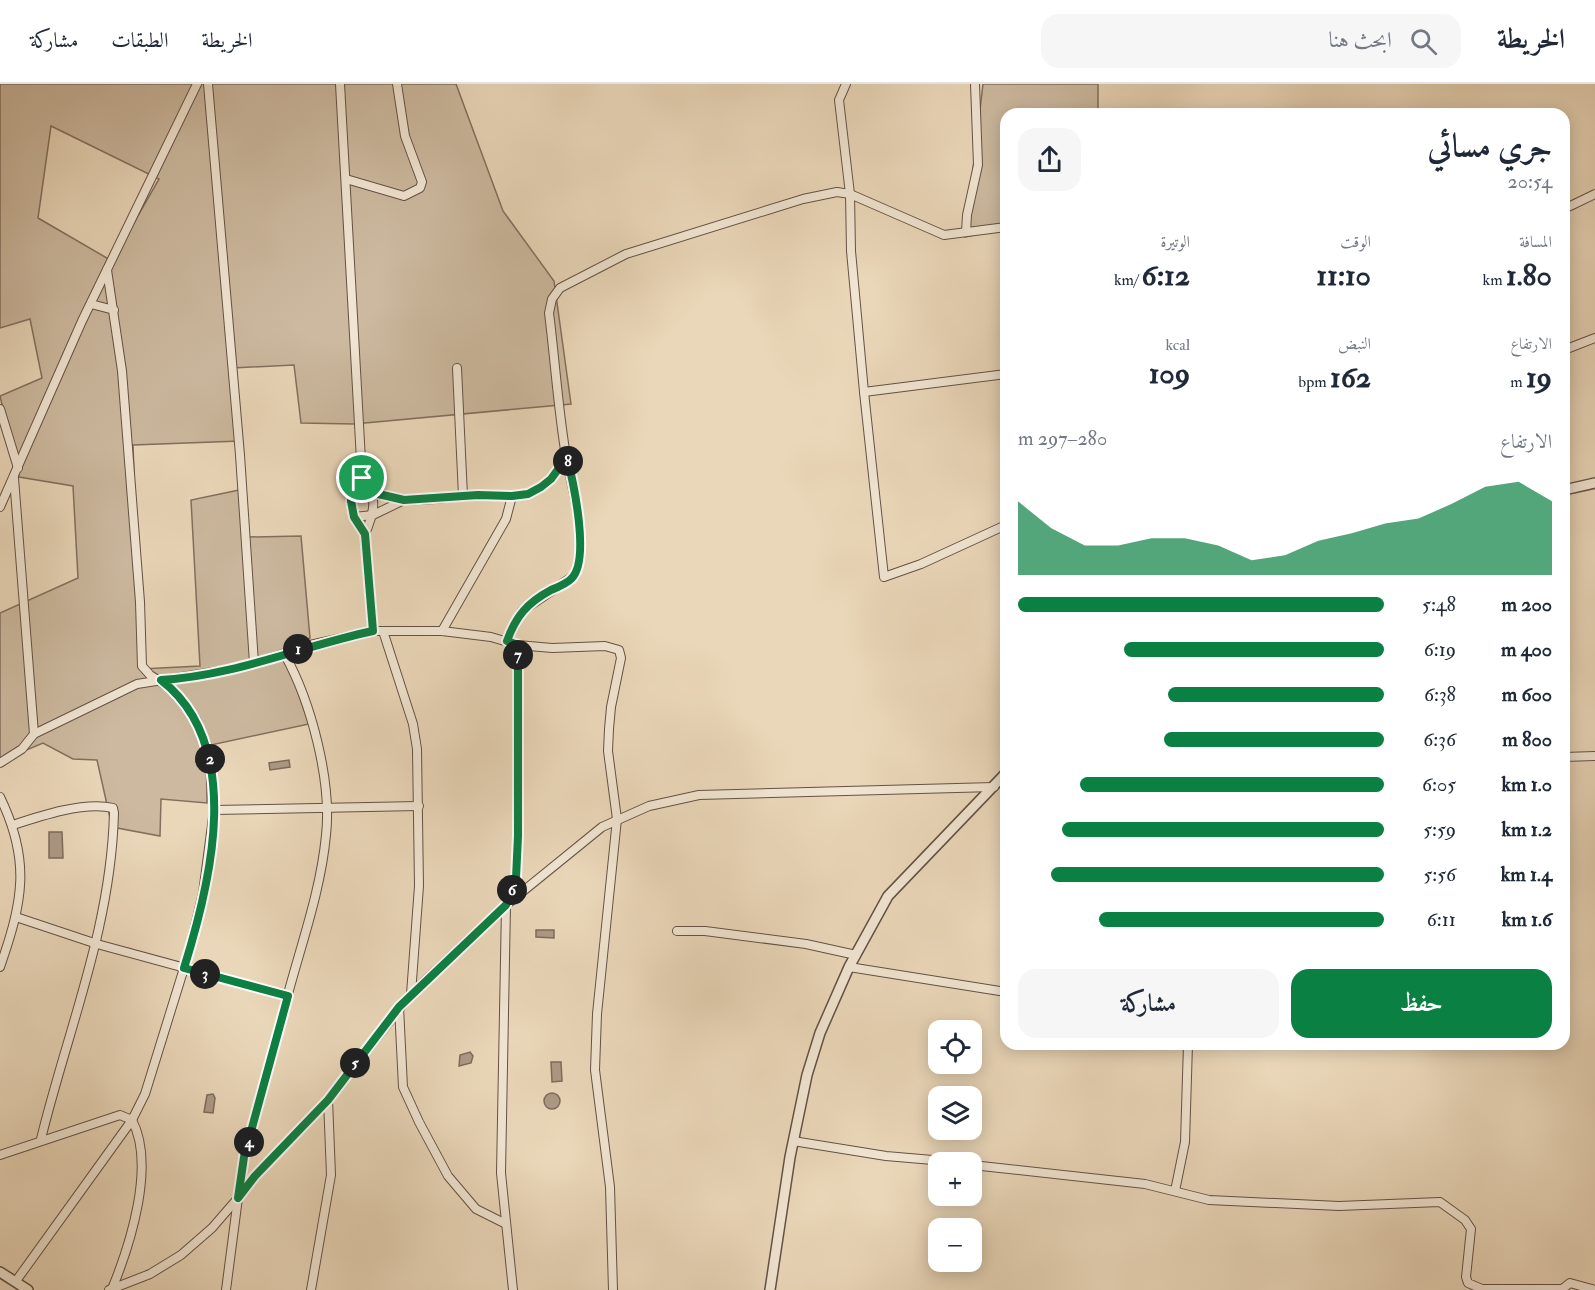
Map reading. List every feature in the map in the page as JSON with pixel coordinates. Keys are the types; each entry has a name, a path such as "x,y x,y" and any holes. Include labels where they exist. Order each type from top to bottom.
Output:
{"street":[{"path":"0,507 91,304 197,84"},
{"path":"208,84 240,455 254,663"},
{"path":"340,84 362,478 374,493 373,515 365,534 373,631"},
{"path":"346,179 404,196 420,188 420,175 405,136 397,84"},
{"path":"846,84 838,100 850,194 851,251 884,577 938,557 1000,528"},
{"path":"966,232 967,215 978,165 975,84"},
{"path":"507,641 522,611 570,580 577,569 580,556 577,509 567,457 549,313 552,299 560,288 626,254 664,240 803,199 837,192 850,194 944,235 1000,228"},
{"path":"1570,206 1595,194"},
{"path":"16,1281 132,1120 146,1094 184,968 203,893 214,810 208,748 196,720 172,689 150,675 142,666 138,578 114,310 107,270"},
{"path":"91,304 114,310"},
{"path":"1570,348 1595,338"},
{"path":"457,368 463,496"},
{"path":"864,392 1000,375"},
{"path":"0,409 18,468"},
{"path":"354,489 404,500 528,494 551,479 567,457"},
{"path":"14,476 34,734"},
{"path":"362,478 354,489 351,501 354,517 365,534"},
{"path":"1570,489 1595,483"},
{"path":"442,631 506,519 512,496"},
{"path":"354,517 373,515 404,500"},
{"path":"0,763 22,749 34,734 110,695 137,684 200,676 285,655 310,645 373,631 442,631 507,641 518,645 552,648 605,646 619,650 621,658 611,707 608,751 617,819 597,1014 595,1070 610,1187 613,1290"},
{"path":"383,631 413,724 417,749 419,886 411,994"},
{"path":"513,1290 501,1173 506,905 516,878 518,847 518,645"},
{"path":"226,1290 244,1157 314,901 327,834 325,785 308,707 285,655"},
{"path":"1570,757 1595,756"},
{"path":"111,1289 150,1274 181,1255 212,1228 255,1176 328,1100 411,994 506,905 602,827 672,798 1000,780"},
{"path":"770,1290 776,1236 793,1141 814,1052 849,967 888,896 950,828 1000,782"},
{"path":"0,797 14,825 21,866 16,917 0,967"},
{"path":"214,810 419,806"},
{"path":"14,825 46,814 113,808 113,840 107,895 97,944 58,1070 40,1139"},
{"path":"16,917 97,944 288,996"},
{"path":"677,931 705,931 806,944 855,956"},
{"path":"849,967 1000,991"},
{"path":"399,1007 403,1087 419,1122 448,1176 469,1201 476,1209 506,1224"},
{"path":"1175,1191 1185,1142 1188,1050"},
{"path":"311,1290 331,1175 328,1100"},
{"path":"0,1155 40,1139 120,1115 132,1120 138,1134 140,1154 138,1201 129,1249 111,1289"},
{"path":"793,1141 886,1156 928,1160"},
{"path":"982,1166 1145,1184 1209,1200 1339,1206 1440,1202 1465,1220 1471,1229 1466,1277 1468,1283 1482,1288 1562,1290 1570,1283 1595,1290"},
{"path":"0,1272 28,1290"}],"shaded area":[{"path":"0,84 456,84 503,211 554,281 571,404 354,424 301,423 294,365 233,368 240,441 133,445 141,669 200,666 191,500 244,489 248,537 301,536 310,638 283,650 309,724 206,746 207,803 161,799 160,836 112,827 97,760 73,759 43,743 0,761 0,613 78,578 73,486 19,477 0,396 42,378 30,319 0,328","holes":["51,126 159,179 112,261 38,218"]},
{"path":"983,84 1098,84 1098,108 1000,108 1000,229 965,237"},
{"path":"289,760 290,767 270,770 269,763"},
{"path":"49,832 62,832 63,858 49,858"},
{"path":"536,930 554,930 554,938 536,937"},
{"path":"470,1052 473,1056 471,1063 459,1066 460,1055"},
{"path":"551,1062 561,1062 562,1081 552,1082"},
{"path":"552,1093 560,1101 552,1109 544,1101"},
{"path":"213,1094 215,1098 213,1113 204,1112 207,1095"}],"route":[{"path":"567,457 576,500 580,556 575,575 528,605 516,618 507,641 518,645 516,686 518,836 516,878 506,905 399,1007 328,1100 255,1176 238,1198 244,1157 288,996 184,968 209,861 214,788 208,748 196,720 172,689 161,680 200,676 239,668 285,655 310,645 373,631 365,534 354,517 351,501 352,493 362,478 374,493 404,500 478,495 512,496 528,494 541,487 559,470 567,457"}]}
